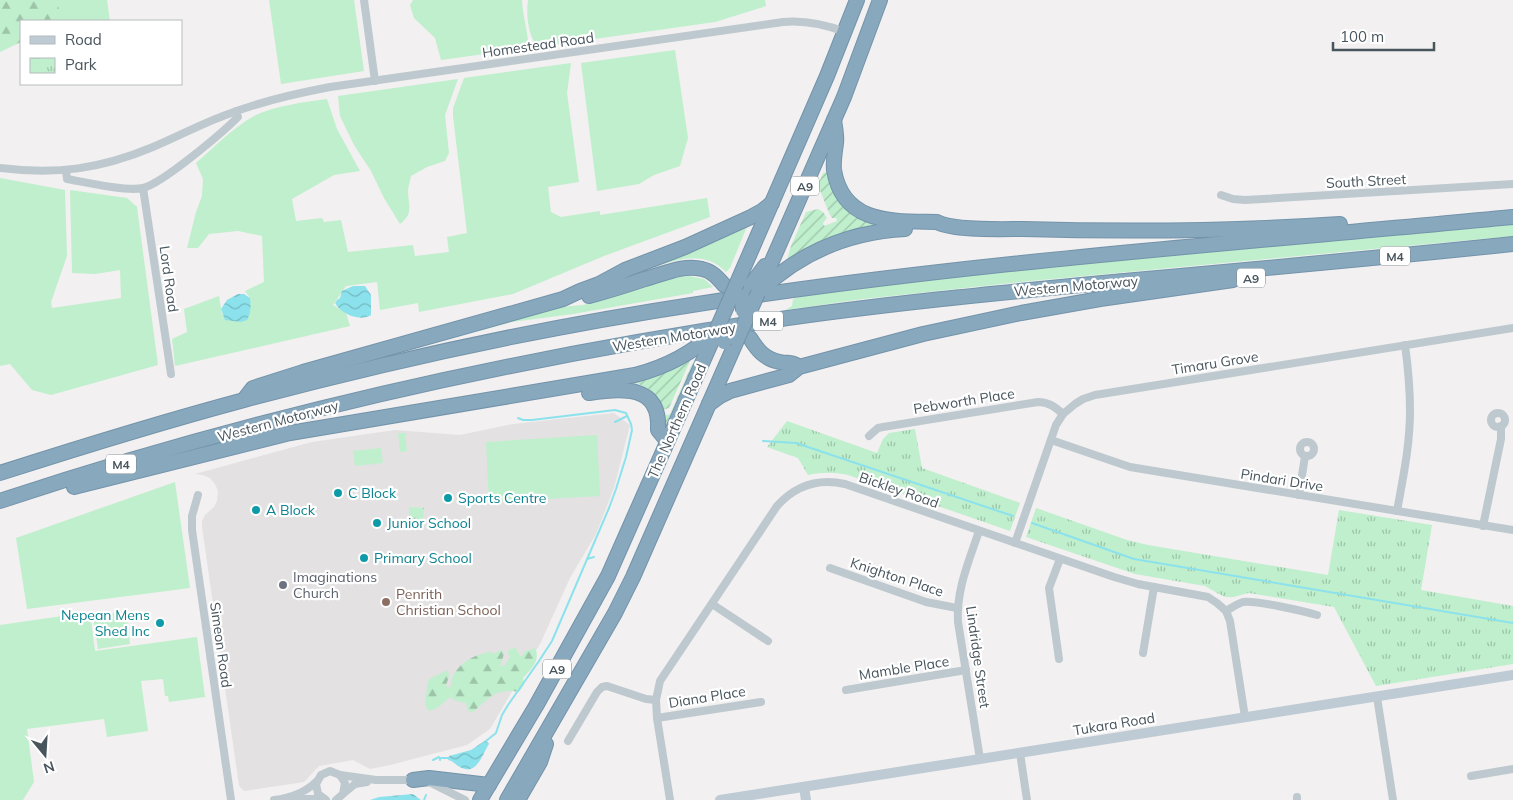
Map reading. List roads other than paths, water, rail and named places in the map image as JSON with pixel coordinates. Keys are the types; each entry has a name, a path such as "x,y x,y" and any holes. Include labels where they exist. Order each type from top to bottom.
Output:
{"highway":[{"name":"The Northern Road","path":"506,800 615,613 710,404 724,369 730,327 751,283 750,252 857,0"},
{"name":"The Northern Road","path":"480,800 608,576 704,360 730,327 751,283 775,254 834,120 880,0"},
{"name":"M4","path":"834,120 836,142 834,168 836,181 849,203 872,217 885,220 936,222 944,226 984,229 1136,232 1290,228 1386,222 1405,227"},
{"path":"564,299 580,290 599,284 626,270 751,217 772,203"},
{"name":"Western Motorway","path":"0,473 244,400 333,377 470,346 619,317 699,304 926,273 1513,217"},
{"name":"M4","path":"751,283 787,268 809,254 856,236 894,229 936,229 944,226"},
{"name":"Western Motorway","path":"3,500 145,457 317,410 497,369 617,346 768,321 915,302 1513,244"},
{"name":"A9","path":"710,404 720,396 730,392 789,375 799,367 923,334 1021,313 1100,299 1291,272 1307,264"},
{"path":"244,400 253,388 272,382 418,339 564,299 582,298 672,271 701,268 716,276 751,283"},
{"path":"237,447 247,442 324,426 635,376 671,363 730,327 765,357 781,362 792,362 799,367"},
{"name":"M4","path":"3,500 19,502 237,447 620,389 636,392 650,402 657,415 658,430 667,441"},
{"path":"497,800 529,747 556,715"},
{"path":"518,800 540,762 556,715"},
{"path":"413,780 429,778 489,785"}],"street":[{"path":"364,0 375,81"},
{"name":"Homestead Road","path":"0,168 28,171 66,171 102,164 128,156 236,111 284,96 330,87 783,22 815,23 845,32"},
{"path":"66,171 67,179 128,188 143,188 167,174 209,142 238,117 236,111"},
{"name":"South Street","path":"1221,195 1245,200 1513,184"},
{"name":"Lord Road","path":"143,188 171,374"},
{"name":"Timaru Grove","path":"1015,543 1056,425 1063,414 1079,401 1095,395 1513,328"},
{"path":"1397,511 1410,429 1410,391 1405,345"},
{"name":"Pebworth Place","path":"869,436 878,428 1038,402 1052,405 1063,414"},
{"path":"1483,526 1501,439 1501,426"},
{"name":"Pindari Drive","path":"1051,440 1130,467 1513,530"},
{"path":"1299,495 1305,456"},
{"name":"Bickley Road","path":"670,800 657,718 657,689 663,676 777,506 790,494 809,484 830,482 845,484 1119,579 1202,595 1213,599 1226,611"},
{"name":"Simeon Road","path":"198,495 192,516 192,530 231,800"},
{"name":"Lindridge Street","path":"979,531 961,585 957,608 980,759"},
{"path":"1059,659 1050,588 1060,559"},
{"name":"Knighton Place","path":"830,568 926,602 957,608"},
{"path":"1143,653 1154,587"},
{"path":"1246,717 1231,626 1226,611 1237,604 1249,602 1306,611 1317,615"},
{"path":"712,604 768,641"},
{"name":"Mamble Place","path":"846,690 966,670"},
{"name":"Tukara Road","path":"720,800 1513,675"},
{"path":"568,741 597,692 602,687 610,686 656,700"},
{"path":"1377,696 1393,800"},
{"name":"Diana Place","path":"657,718 761,702"},
{"path":"1020,753 1027,800"},
{"path":"1471,776 1513,769"},
{"path":"278,800 301,793 327,772 376,780 423,780 437,785 465,800"},
{"path":"340,775 345,783 343,794"},
{"path":"336,800 355,784 376,780"},
{"path":"317,781 317,791 325,800"},
{"path":"804,787 806,800"},
{"path":"278,800 325,800"}],"water":[{"path":"353,286 365,286 371,295 371,315 362,318 351,316 335,303 340,298 342,291"},
{"path":"238,294 244,294 250,298 247,320 241,322 225,320 221,309 227,300"},
{"path":"486,740 489,744 476,766 467,769 462,768 448,760 449,756 471,750"},
{"path":"413,794 421,800 370,800 379,797"}],"waterway":[{"path":"486,741 496,733 502,715 508,705 552,641 609,508 626,457 632,430 626,413 615,410 532,420 518,418"},
{"path":"615,422 627,416"},
{"path":"763,441 796,443 1013,516"},
{"path":"1032,523 1134,559 1513,623"},
{"path":"587,559 594,557"},
{"path":"433,760 439,757"},
{"path":"440,760 440,758 449,758"},
{"path":"424,800 426,795"}],"place":[{"name":"C Block","path":"338,493"},
{"name":"Sports Centre","path":"448,498"},
{"name":"A Block","path":"256,510"},
{"name":"Junior School","path":"377,523"},
{"name":"Primary School","path":"364,558"},
{"name":"Imaginations Church","path":"283,585"},
{"name":"Penrith Christian School","path":"386,602"},
{"name":"Nepean Mens Shed Inc","path":"160,623"}]}
